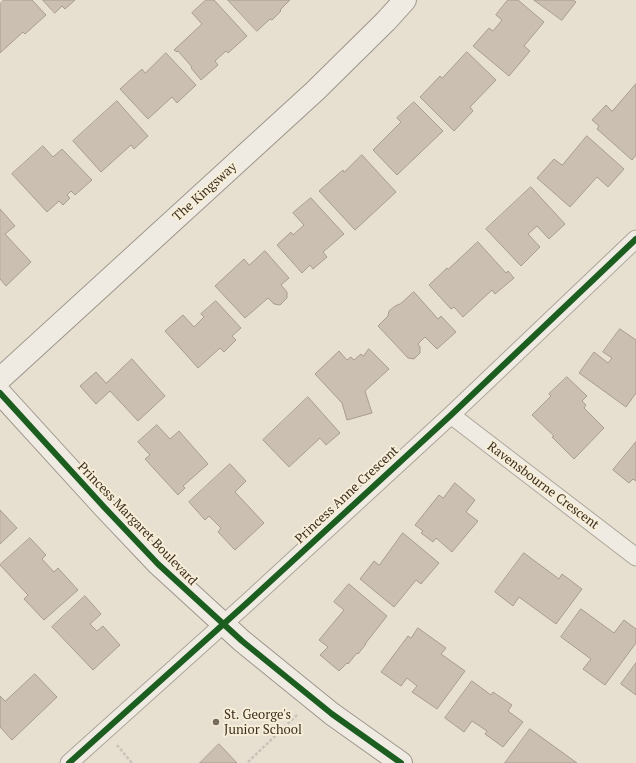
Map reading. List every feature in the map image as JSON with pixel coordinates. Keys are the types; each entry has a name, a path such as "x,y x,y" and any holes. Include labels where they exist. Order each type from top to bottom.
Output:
{"street":[{"name":"The Kingsway","path":"0,379 315,91 386,21 405,0"},
{"name":"Princess Anne Crescent","path":"69,763 223,624 450,415 636,240"},
{"name":"Princess Margaret Boulevard","path":"0,393 158,564 223,624 313,699 401,763"},
{"name":"Ravensbourne Crescent","path":"450,415 636,557"}],"path":[{"path":"248,762 313,699"}],"building":[{"path":"4,0 32,0 46,15 25,34 23,32 0,53 0,4"},
{"path":"43,0 75,0 65,9 62,6 55,13"},
{"path":"206,0 214,0 247,36 228,53 226,51 215,61 218,65 201,80 178,51 177,52 174,50 202,24 192,13"},
{"path":"228,0 290,0 272,20 270,19 257,31"},
{"path":"508,0 518,0 544,22 524,46 530,51 509,76 473,46 489,28 493,31 502,20 496,15"},
{"path":"534,0 573,0 576,2 562,20"},
{"path":"467,52 496,80 470,107 473,111 454,131 420,97 440,76 442,78"},
{"path":"166,53 196,85 177,103 172,97 148,119 120,89 142,69 145,73"},
{"path":"636,84 636,155 632,160 597,129 599,126 592,120 606,105 612,111"},
{"path":"117,101 148,136 134,149 131,145 101,172 73,141"},
{"path":"414,102 443,131 397,175 373,150 401,122 397,118"},
{"path":"587,136 624,169 608,187 597,177 570,207 537,178 554,159 562,165"},
{"path":"43,146 53,157 62,149 92,180 75,195 71,191 67,195 70,198 63,205 59,201 47,212 12,174"},
{"path":"362,155 396,192 355,230 319,191 343,170 344,172"},
{"path":"531,187 565,224 549,239 537,226 528,234 540,247 521,266 486,229"},
{"path":"311,198 344,234 323,252 327,257 313,269 310,265 302,273 277,245 291,232 293,235 304,225 293,213"},
{"path":"0,209 15,226 5,234 31,262 6,286 0,279"},
{"path":"478,242 506,273 508,271 514,278 495,294 492,290 463,317 454,307 451,309 429,285"},
{"path":"265,251 289,278 281,285 287,292 287,298 280,305 274,304 268,298 245,318 215,286 244,259 249,265"},
{"path":"414,292 438,319 441,316 456,332 437,349 425,337 418,344 420,347 420,353 414,359 408,358 378,326 388,316 389,311"},
{"path":"216,301 241,328 232,336 236,340 224,352 220,348 198,368 165,331 183,315 194,327 204,317 201,314"},
{"path":"620,329 636,340 636,393 626,407 579,373 594,352 608,363 612,358 603,352"},
{"path":"369,349 389,369 365,391 372,413 347,420 342,403 315,374 339,351 347,360 351,357 354,360 361,354 363,356"},
{"path":"132,359 165,396 138,421 110,391 96,404 80,386 96,372 106,383"},
{"path":"567,377 587,396 582,401 586,405 584,408 604,428 574,459 552,437 554,436 532,415 551,396 549,394"},
{"path":"308,397 340,433 326,445 320,438 289,467 263,440"},
{"path":"157,425 170,439 179,431 208,464 183,486 185,488 178,495 145,459 150,455 138,442"},
{"path":"636,442 636,481 633,479 629,483 613,470"},
{"path":"230,464 246,481 235,492 264,523 235,550 218,532 221,528 209,516 205,520 189,502"},
{"path":"455,483 475,500 466,512 478,521 452,552 436,538 433,542 421,533 423,531 415,525 439,495 443,498"},
{"path":"0,510 17,528 0,544"},
{"path":"403,533 439,563 421,584 416,580 394,607 360,579 374,561 379,565"},
{"path":"30,538 46,555 42,559 54,572 58,568 78,590 44,620 24,599 28,595 0,565"},
{"path":"524,553 559,579 562,574 582,589 556,624 519,597 513,606 495,592"},
{"path":"349,584 387,616 358,654 357,653 348,664 347,663 339,671 320,655 328,647 319,640 344,610 334,602"},
{"path":"85,596 101,614 90,624 97,631 103,626 120,645 93,670 52,627"},
{"path":"581,609 614,633 624,620 636,629 636,643 605,685 583,669 591,659 561,637"},
{"path":"418,628 446,648 441,654 465,671 437,709 412,692 417,686 407,678 401,686 381,672 408,636 411,638"},
{"path":"636,663 636,695 621,684"},
{"path":"35,674 57,697 12,740 0,727 0,696 5,701"},
{"path":"472,681 491,695 493,692 512,705 508,711 523,722 503,747 485,734 487,731 472,721 464,732 445,718"},
{"path":"530,729 577,763 505,763"},
{"path":"219,744 237,763 200,763"}],"cycle path":[{"path":"69,763 248,602 451,415 636,239"},
{"path":"0,393 158,564 242,641 332,714 401,763"}],"place":[{"name":"St. George's Junior School","path":"216,722"}]}
